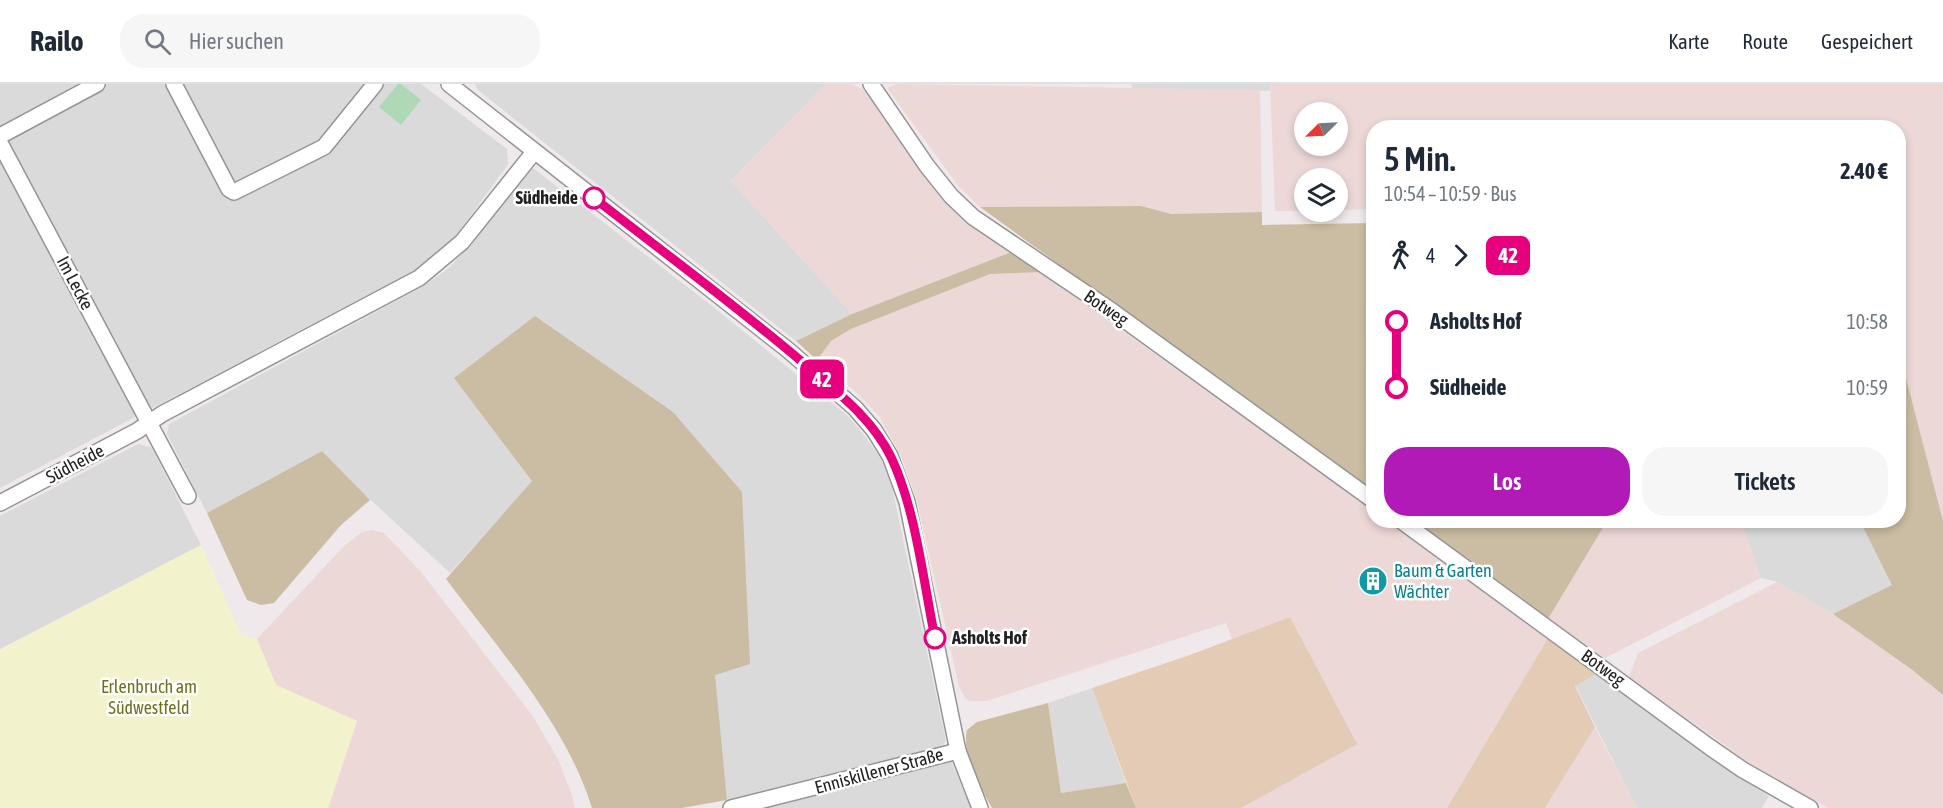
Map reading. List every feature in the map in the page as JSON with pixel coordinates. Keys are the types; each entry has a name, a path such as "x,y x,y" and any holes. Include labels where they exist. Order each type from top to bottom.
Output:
{"street":[{"path":"0,135 97,84"},
{"path":"174,84 229,189 234,192 324,147 375,84"},
{"name":"Botweg","path":"871,84 927,166 951,196 973,217 1112,311 1366,495"},
{"name":"Enniskillener Straße","path":"452,85 534,152 788,350 855,408 874,430 890,456 907,502 958,751 980,808"},
{"name":"Im Lecke","path":"0,143 149,423"},
{"name":"Südheide","path":"0,503 419,278 462,242 534,152"},
{"path":"149,423 188,496"},
{"name":"Botweg","path":"1411,528 1711,748 1743,770 1810,808"},
{"name":"Enniskillener Straße","path":"731,808 958,751"}],"shaded area":[{"path":"0,84 421,84 507,149 508,164 455,238 436,255 411,272 0,488"},
{"path":"398,84 421,100 401,125 379,107"},
{"path":"475,84 826,84 731,181 852,314 796,341 498,106 477,89"},
{"path":"826,84 852,84 868,92 941,195 963,219 1014,251 852,314 731,181"},
{"path":"897,84 1260,90 1262,212 1170,214 1141,206 980,207 959,187 887,88"},
{"path":"1131,84 1270,84 1270,91 1132,88"},
{"path":"1270,84 1943,84 1943,521 1906,378 1906,120 1366,120 1366,209 1348,210 1348,168 1294,168 1294,211 1275,211"},
{"path":"533,168 712,306 848,416 880,457 892,487 946,741 939,749 727,800 714,675 515,455 533,481 450,573 361,491 322,451 207,513 167,434 169,424 422,287 449,268"},
{"path":"1141,206 1171,214 1262,212 1262,225 1366,223 1366,487 980,207"},
{"path":"1014,251 1041,272 990,274 851,329 831,341 817,360 796,341 852,314"},
{"path":"1041,272 1366,506 1366,528 1396,528 1548,638 1447,808 1241,808 1356,744 1290,617 1232,639 1226,623 987,701 970,701 965,698 959,686 917,501 901,456 879,416 856,392 817,360 831,341 851,329 990,274"},
{"path":"535,316 673,412 742,492 750,664 715,675 727,800 682,808 592,808 580,776 548,716 446,579 532,481 454,378"},
{"path":"1906,378 1943,521 1943,695 1911,669 1833,614 1892,585 1864,528 1906,528"},
{"path":"138,444 150,447 154,452 201,545 0,649 0,516"},
{"path":"322,451 370,500 341,525 274,603 261,605 247,600 207,513"},
{"path":"1422,528 1603,528 1548,619"},
{"path":"1603,528 1743,528 1761,578 1605,658 1548,619"},
{"path":"1743,528 1864,528 1893,585 1833,614 1777,582 1761,578"},
{"path":"373,530 384,533 421,572 532,715 558,759 575,808 328,808 357,721 276,685 257,639 344,546 362,532"},
{"path":"1777,582 1833,614 1911,669 1943,695 1943,808 1829,808 1764,773 1629,677 1638,653"},
{"path":"1290,617 1357,744 1241,808 1136,808 1092,688 1190,655"},
{"path":"1548,638 1598,673 1575,686 1595,727 1545,808 1447,808"},
{"path":"1598,673 1769,796 1762,808 1637,808 1575,685"},
{"path":"1092,688 1126,783 1061,793 1048,703"},
{"path":"1048,703 1061,793 1126,783 1136,808 992,808 969,760 967,730 977,722"},
{"path":"1595,727 1637,808 1545,808"},
{"path":"951,761 971,808 760,808"}],"green space":[{"name":"Erlenbruch am Südwestfeld","path":"201,545 241,634 257,639 276,685 357,721 328,808 0,808 0,650"}],"bus line":[{"name":"42","path":"594,198 788,350 855,408 874,430 890,456 907,502 935,638"}],"place":[{"name":"Südheide","path":"594,198"},
{"name":"Baum & Garten Wächter","path":"1373,581"},
{"name":"Asholts Hof","path":"935,638"}]}
